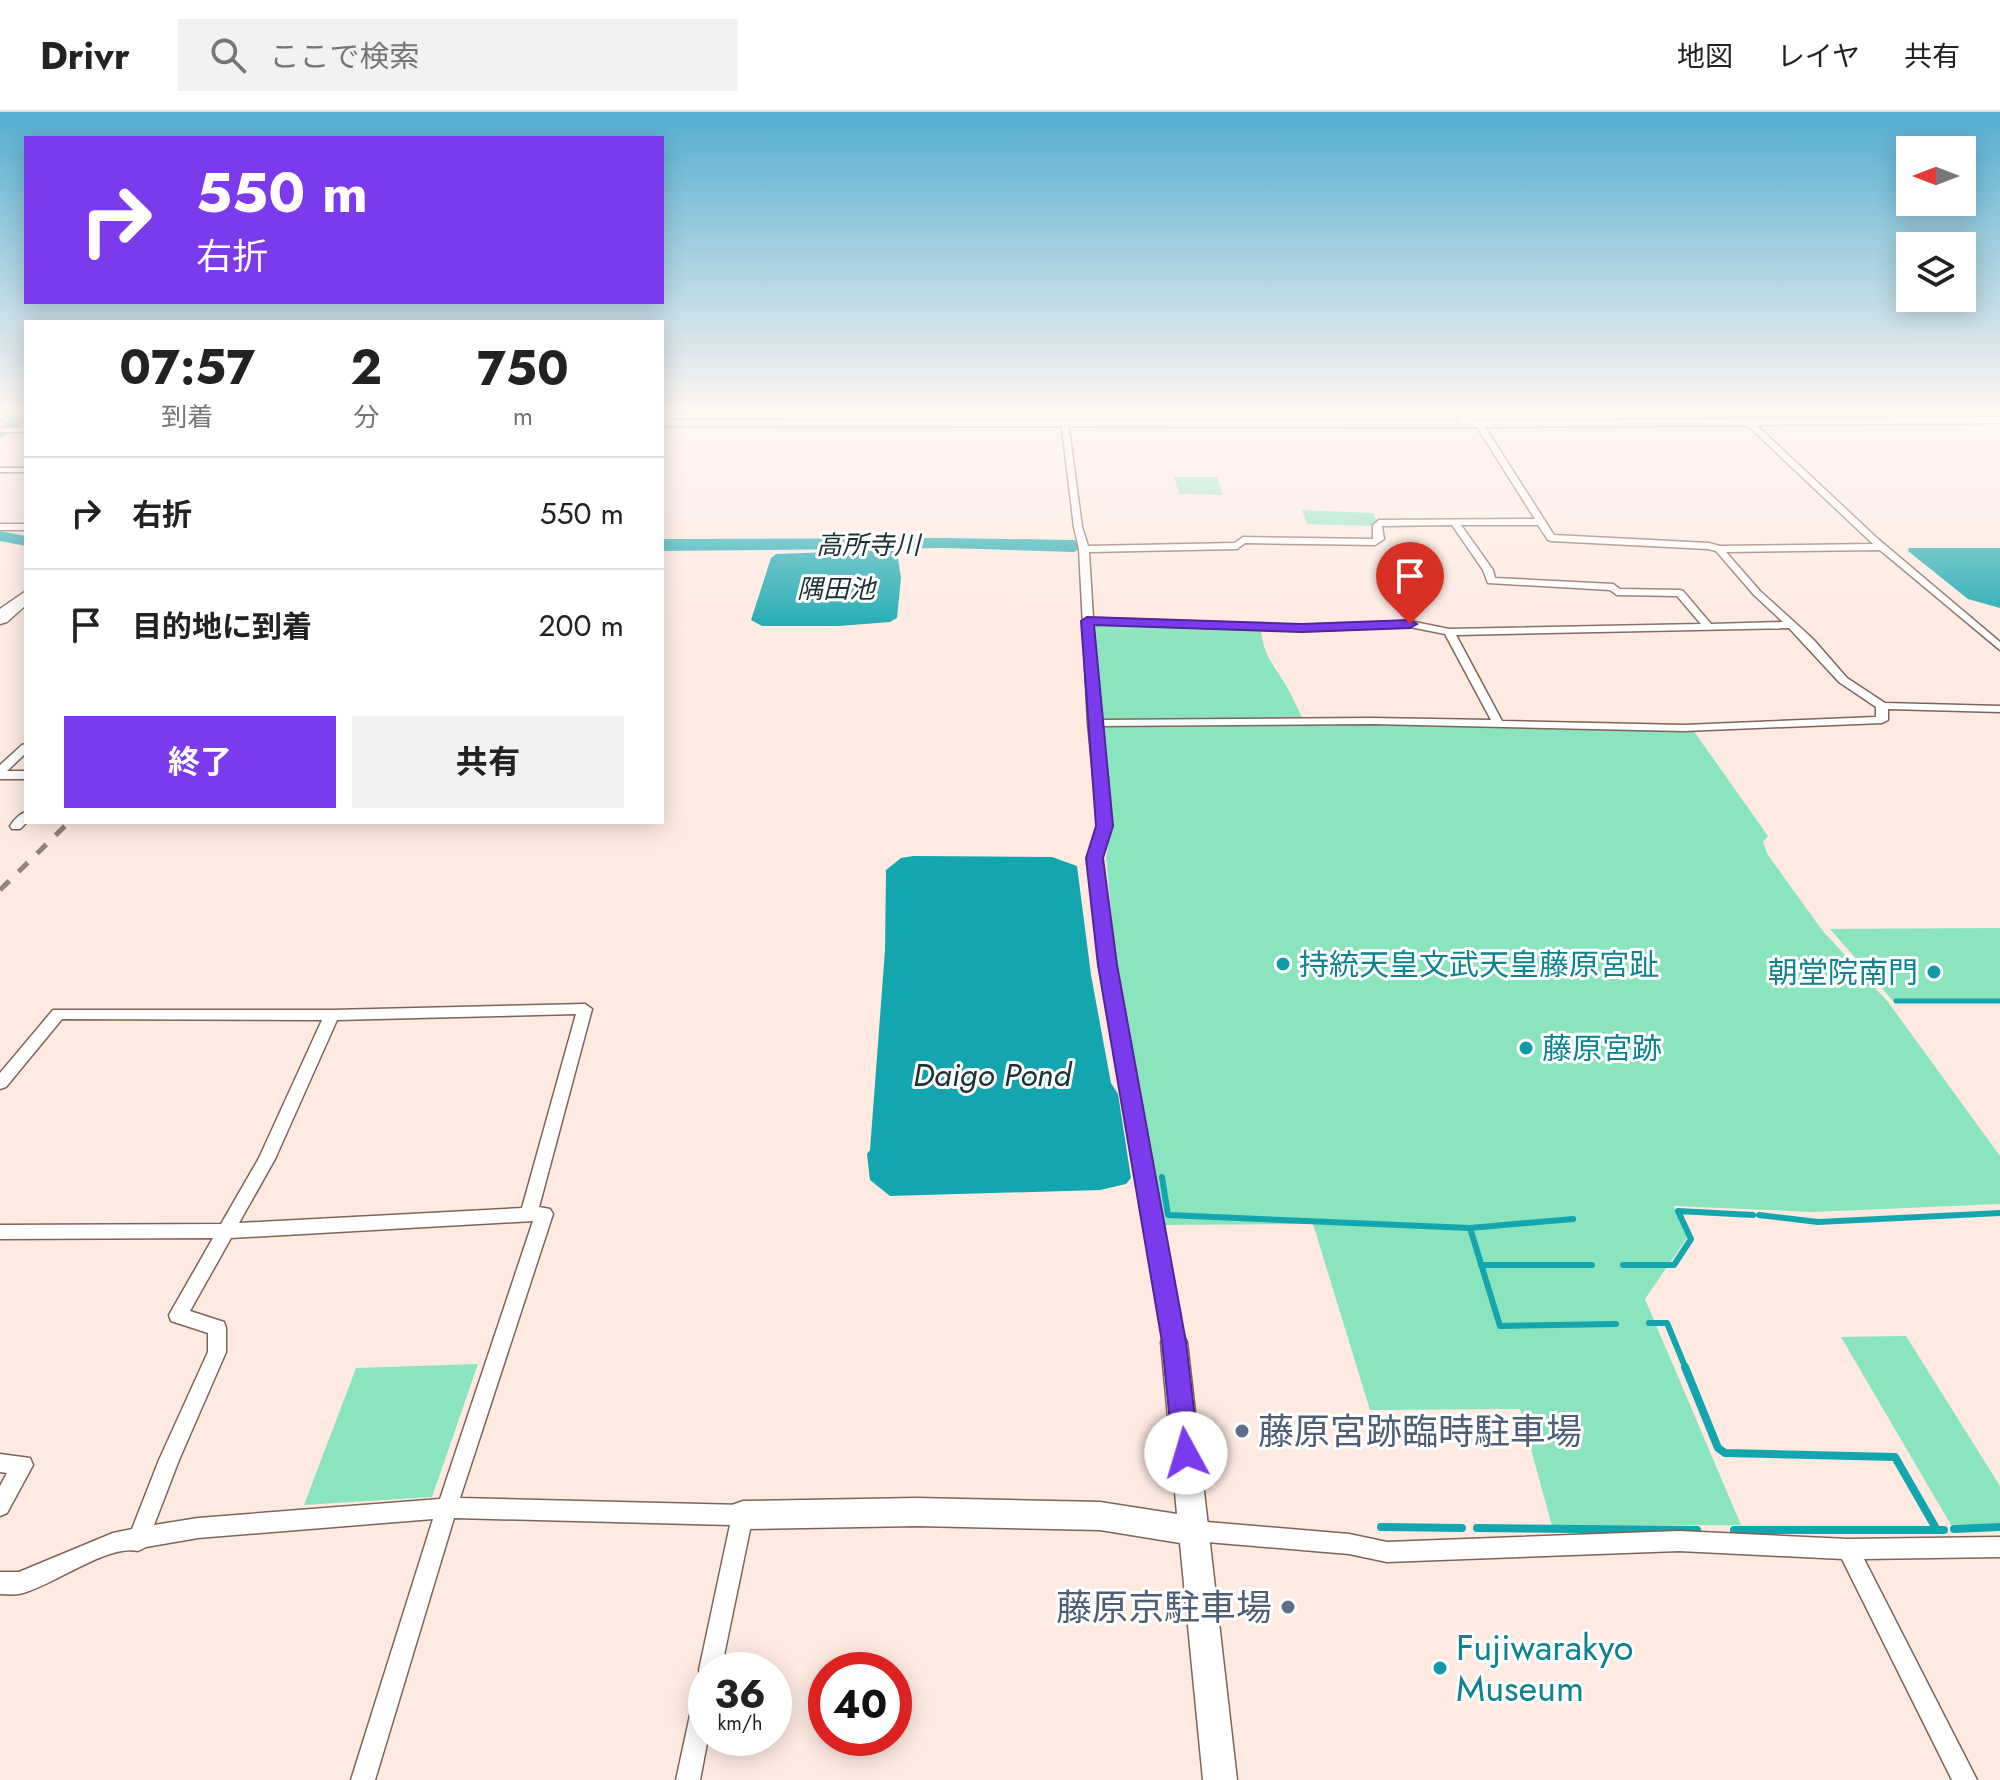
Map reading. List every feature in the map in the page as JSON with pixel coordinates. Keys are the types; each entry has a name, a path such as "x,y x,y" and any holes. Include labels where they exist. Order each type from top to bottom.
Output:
{"highway":[{"path":"0,618 24,598"}],"street":[{"path":"1073,490 1084,549 1094,723 1104,826 1094,858 1107,965 1174,1342 1220,1780"},
{"path":"1518,490 1551,538 1704,545 1719,549 1882,547"},
{"path":"1821,490 1882,547 2000,647"},
{"path":"1084,549 1237,546 1243,540 1375,542 1379,539 1379,523 1540,522"},
{"path":"1456,524 1488,570 1491,581 1613,587 1617,592 1680,593 1707,625"},
{"path":"0,527 24,527"},
{"path":"1719,549 1843,680 1882,706 2000,709"},
{"path":"1087,621 1302,628 1410,624 1449,632 1621,631 1707,625 1789,625"},
{"path":"1449,632 1499,725"},
{"path":"1094,723 1372,721 1684,728 1882,720 1882,706"},
{"path":"1,776 24,749"},
{"path":"1,776 24,775"},
{"path":"0,1083 58,1014 332,1015 585,1009 528,1216"},
{"path":"138,1541 169,1460 217,1352 217,1328 178,1315 267,1159 332,1015"},
{"path":"0,1232 226,1231 544,1214 447,1508 363,1780"},
{"path":"0,1463 23,1465 0,1506"},
{"path":"0,1583 19,1583 113,1543 198,1528 447,1508 743,1515 917,1512 1100,1516 1195,1531 1349,1544 1387,1552 1679,1541 1848,1549 2000,1547"},
{"path":"714,1652 743,1515"},
{"path":"1848,1549 1965,1780"},
{"path":"688,1780 693,1756"}],"green space":[{"path":"1178,490 1221,490 1223,495 1179,494"},
{"path":"1302,510 1373,513 1377,521 1374,526 1307,524"},
{"name":"藤原宮跡","path":"1094,625 1261,628 1268,657 1305,723 1693,730 1768,836 1763,842 1768,855 1822,930 1888,1002 2000,1156 2000,1204 1812,1212 1674,1206 1689,1235 1645,1299 1741,1525 1552,1526 1520,1409 1370,1410 1313,1224 1162,1225 1118,984 1106,857 1111,829"},
{"name":"朝堂院南門","path":"2000,928 2000,1001 1894,1002 1830,929"},
{"path":"1906,1336 2000,1486 2000,1524 1951,1525 1841,1337"},
{"path":"478,1364 432,1497 304,1505 356,1368"}],"water":[{"path":"1909,548 2000,548 2000,608 1968,599 1908,551"},
{"name":"隅田池","path":"897,551 901,578 897,618 890,622 839,626 762,626 751,620 771,558 776,554"},
{"name":"Daigo Pond","path":"1052,857 1077,866 1091,975 1111,1083 1118,1094 1131,1178 1126,1184 1100,1190 890,1196 870,1180 867,1154 870,1150 885,950 886,870 901,858"}],"waterway":[{"name":"高所寺川","path":"0,536 24,541"},
{"name":"高所寺川","path":"664,545 945,543 1074,546"},
{"path":"1896,1001 2000,1001"},
{"path":"1162,1177 1168,1215 1470,1228"},
{"path":"1623,1265 1674,1265 1691,1239 1678,1211 1753,1215"},
{"path":"1759,1215 1818,1222 2000,1213"},
{"path":"1470,1228 1573,1219"},
{"path":"1470,1228 1481,1265"},
{"path":"1481,1265 1592,1265"},
{"path":"1481,1265 1500,1326 1616,1324"},
{"path":"1649,1323 1667,1323 1686,1369"},
{"path":"1685,1367 1718,1448 1725,1453 1895,1457 1937,1530"},
{"path":"1381,1527 1462,1528"},
{"path":"1954,1529 2000,1527"},
{"path":"1477,1528 1697,1530"},
{"path":"1734,1530 1937,1530"},
{"path":"1937,1530 1944,1530"}],"railway":[{"path":"0,890 67,824"}],"place":[{"name":"持統天皇文武天皇藤原宮趾","path":"1283,964"},
{"name":"朝堂院南門","path":"1934,972"},
{"name":"藤原宮跡","path":"1526,1048"},
{"name":"藤原宮跡臨時駐車場","path":"1242,1431"},
{"name":"藤原京駐車場","path":"1288,1607"},
{"name":"Fujiwarakyo Museum","path":"1440,1668"}],"route":[{"path":"1186,1453 1174,1342 1107,965 1094,858 1104,826 1087,621 1302,628 1410,624"}]}
